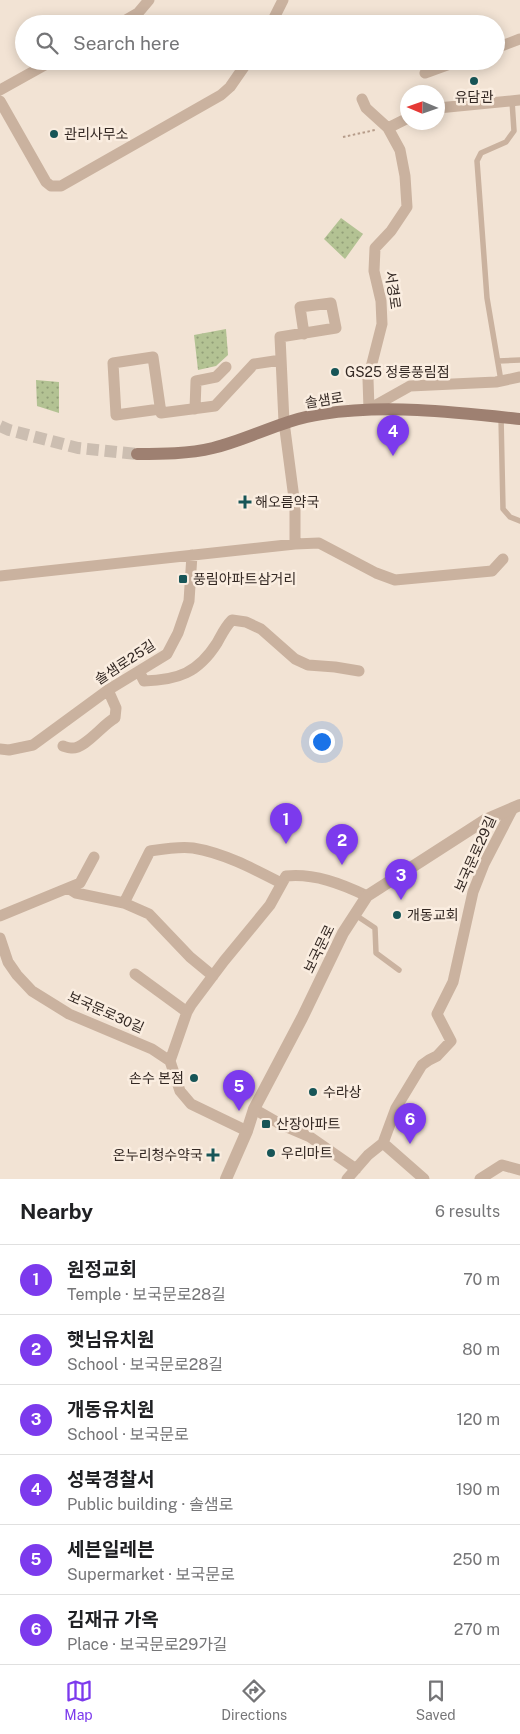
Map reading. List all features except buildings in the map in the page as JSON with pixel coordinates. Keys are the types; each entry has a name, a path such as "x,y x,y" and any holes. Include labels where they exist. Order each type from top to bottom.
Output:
{"main road":[{"name":"솔샘로","path":"137,454 171,454 213,448 284,422 322,414 369,409 452,412 520,419"}],"street":[{"path":"135,15 149,0"},
{"path":"276,15 283,0"},
{"path":"505,45 520,39"},
{"path":"1,88 35,70"},
{"path":"0,101 46,182 51,186 61,186 221,95 230,87 242,70"},
{"path":"425,73 433,70"},
{"name":"서경로","path":"362,100 369,112 388,128 400,150 405,176 407,207 391,231 375,248 374,272 381,301 382,324 368,379 369,409"},
{"path":"445,107 516,100"},
{"path":"388,128 400,122"},
{"path":"295,544 295,506 284,422 280,338 304,334"},
{"path":"160,410 152,357 113,362 116,415 160,410 161,413 215,406 254,364 281,360"},
{"path":"195,409 196,381 216,377 226,367"},
{"path":"369,409 410,386 501,381 520,377"},
{"path":"0,576 319,543 376,573 395,580 492,571 503,559"},
{"name":"솔샘로25길","path":"0,749 9,750 34,745 108,690 167,654 178,633 189,601 192,555"},
{"path":"139,671 144,681 179,677 200,665 224,628 232,620 246,622 261,629 295,659 308,665 358,671"},
{"path":"63,746 72,749 82,745 115,718 116,708 108,690"},
{"name":"보국문로","path":"226,1179 247,1132 254,1109 302,1018 343,933 367,896 485,820 516,807"},
{"name":"보국문로29길","path":"347,1179 383,1143 396,1108 422,1065 438,1056 451,1041 437,1014 453,982 473,892 484,864 516,807"},
{"path":"124,903 150,852 158,850 192,848 200,850 246,867 281,883"},
{"path":"0,916 80,883 94,857"},
{"path":"247,1132 191,1104 180,1091 170,1061 187,1012 248,930 270,905 286,876 301,874 341,884 367,896"},
{"path":"68,888 76,892 124,903 149,914 190,957 213,976"},
{"name":"보국문로30길","path":"0,938 8,962 16,975 32,990 68,1014 152,1049 170,1061"},
{"path":"135,974 187,1012"},
{"path":"254,1109 282,1125 310,1137 356,1169"},
{"path":"383,1143 424,1179"},
{"path":"480,1179 502,1165 520,1170"}],"lane":[{"path":"501,381 487,298 478,161 481,153 506,142 514,131 516,100"},
{"path":"498,361 520,360"},
{"path":"501,417 503,509 510,518 520,521"},
{"path":"354,914 375,928 376,953 399,970"}],"path":[{"path":"343,136 388,128"}],"green space":[{"path":"341,218 363,234 345,259 324,239"},
{"path":"226,329 228,355 216,366 198,370 194,335"},
{"path":"36,380 59,382 59,413 37,406"}],"tunnel":[{"path":"0,426 78,448 137,454"}],"place":[{"name":"유담관","path":"474,81"},
{"name":"관리사무소","path":"54,134"},
{"name":"GS25 정릉풍림점","path":"335,372"},
{"name":"성북경찰서","path":"393,456"},
{"name":"해오름약국","path":"245,502"},
{"name":"풍림아파트삼거리","path":"183,579"},
{"name":"원정교회","path":"286,844"},
{"name":"햇님유치원","path":"342,865"},
{"name":"개동유치원","path":"401,900"},
{"name":"개동교회","path":"397,915"},
{"name":"손수 본점","path":"194,1078"},
{"name":"수라상","path":"313,1092"},
{"name":"세븐일레븐","path":"239,1111"},
{"name":"산장아파트","path":"266,1124"},
{"name":"김재규 가옥","path":"410,1144"},
{"name":"우리마트","path":"271,1153"},
{"name":"온누리청수약국","path":"213,1155"}]}
